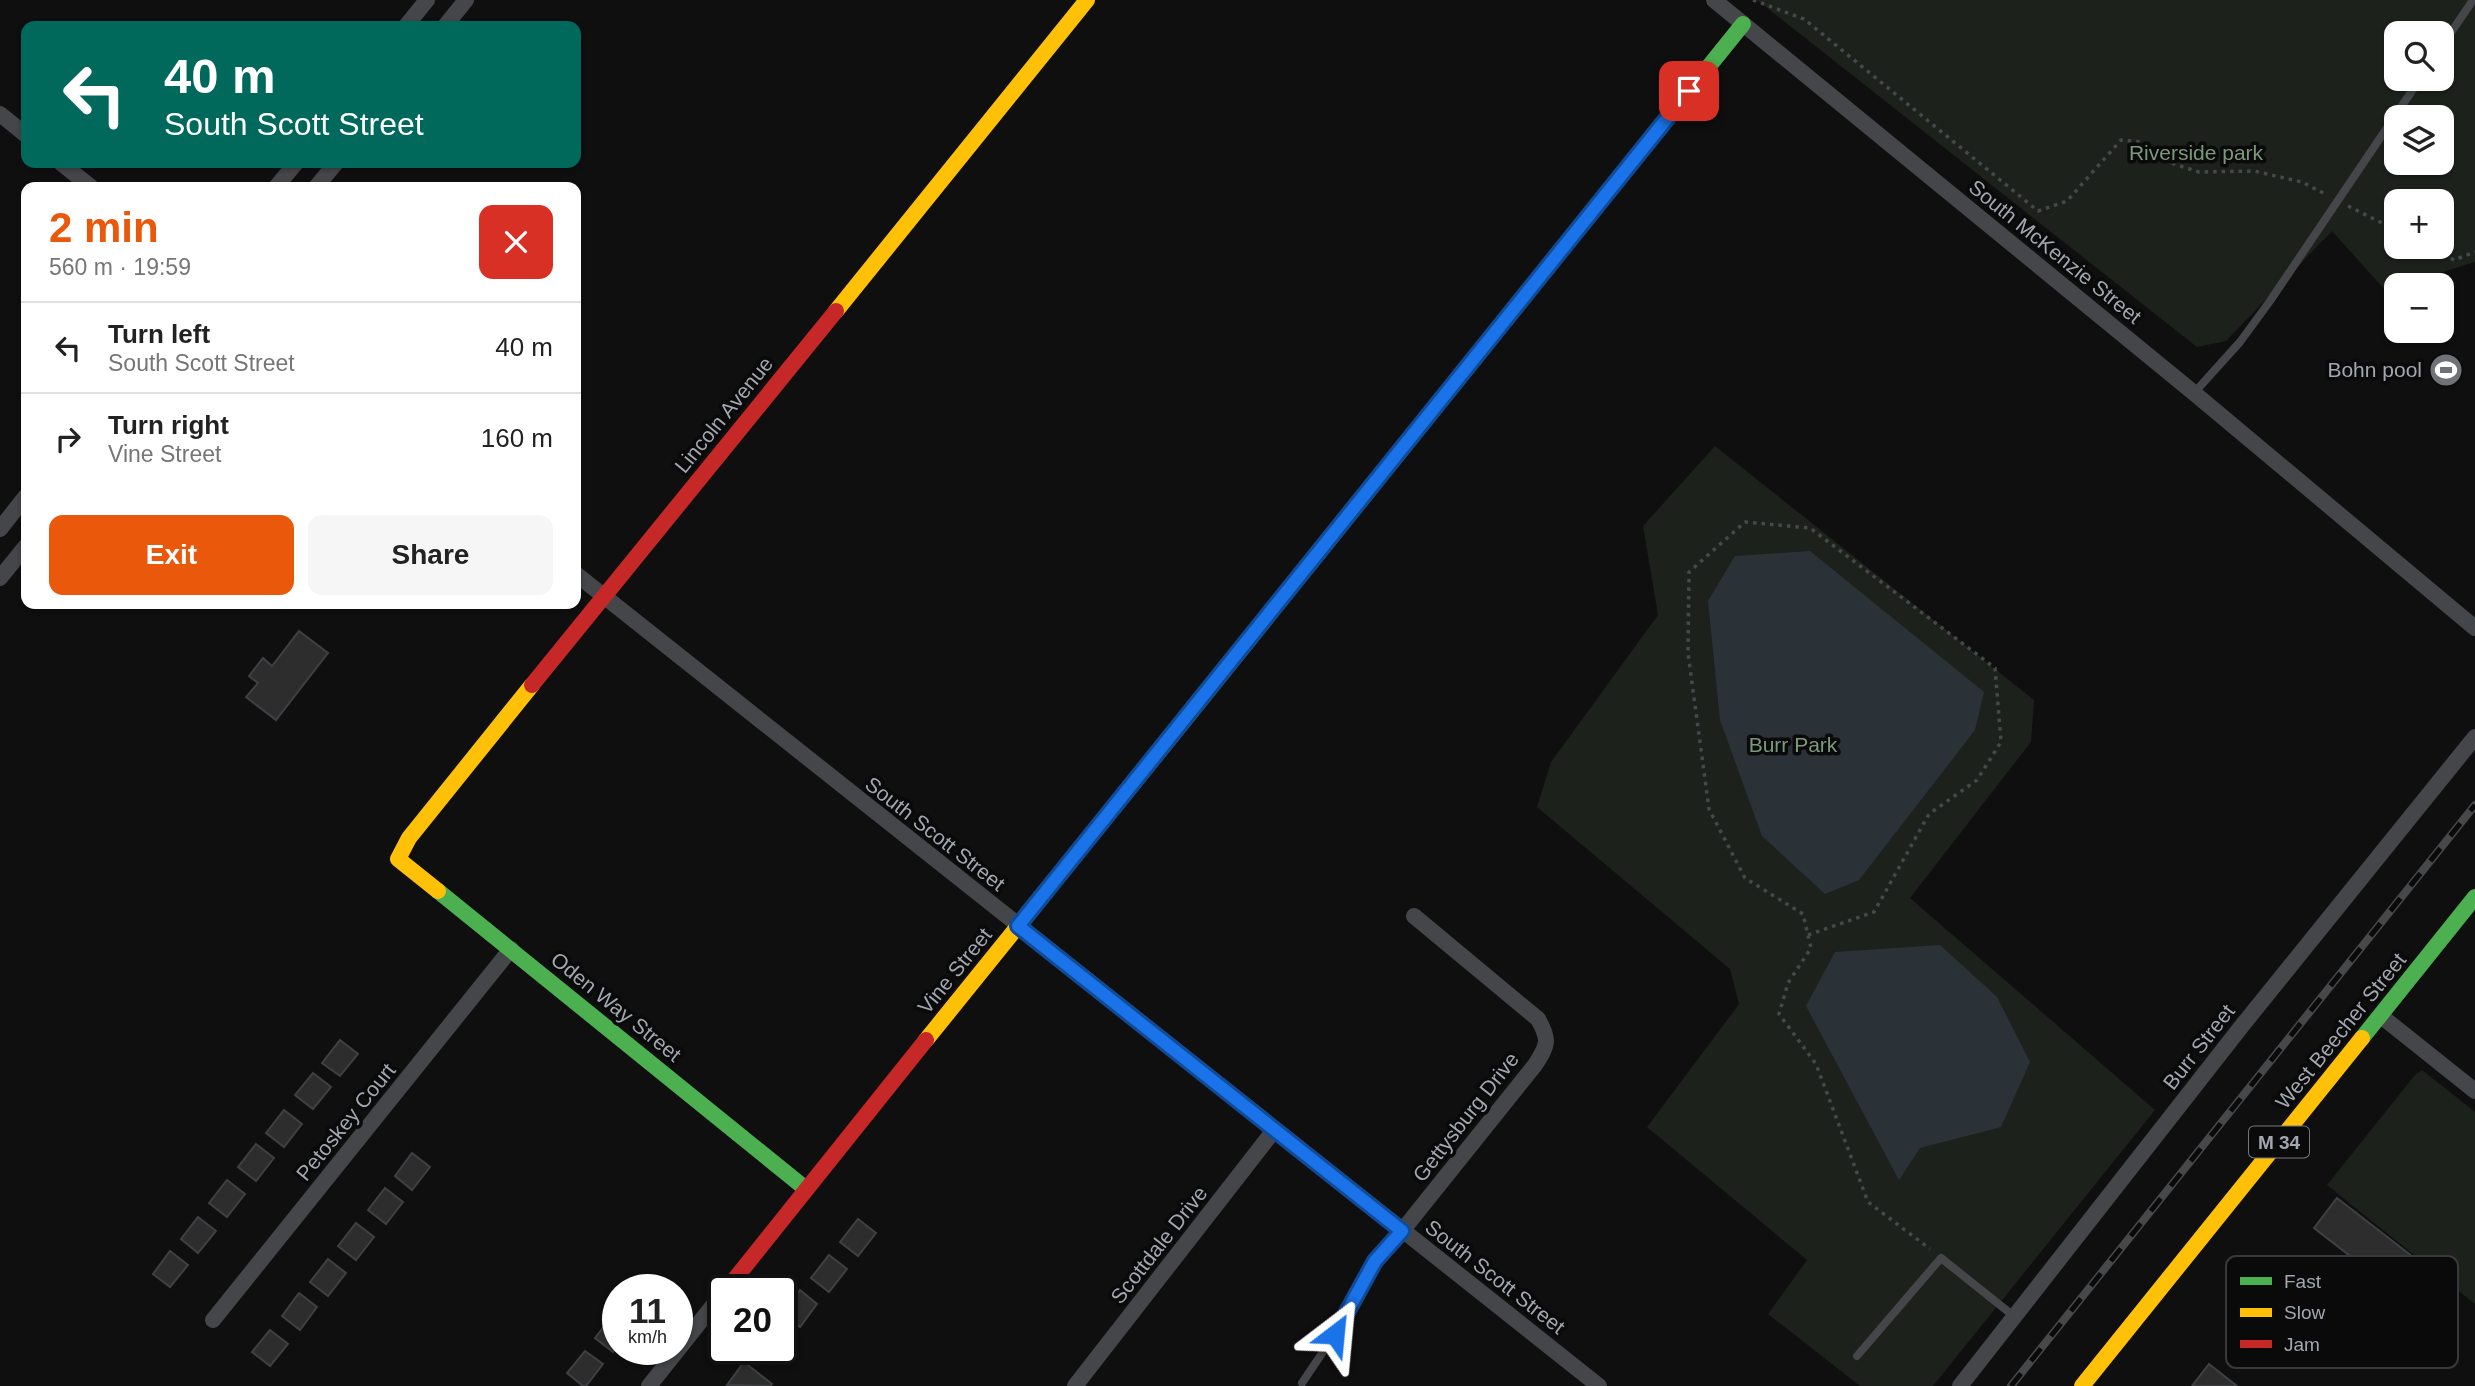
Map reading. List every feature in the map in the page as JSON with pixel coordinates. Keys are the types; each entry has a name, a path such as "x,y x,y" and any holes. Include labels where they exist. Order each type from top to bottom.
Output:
{"street":[{"path":"410,21 427,0"},
{"path":"449,21 466,0"},
{"name":"Lincoln Avenue","path":"398,859 409,838 1087,0"},
{"name":"South McKenzie Street","path":"1714,0 2194,393 2475,628"},
{"name":"Vine Street","path":"738,1274 1743,24"},
{"path":"0,114 21,131"},
{"path":"67,168 85,182"},
{"path":"280,182 292,168"},
{"path":"320,182 332,168"},
{"path":"0,529 21,502"},
{"path":"0,578 21,552"},
{"name":"South Scott Street","path":"581,578 1275,1129 1591,1384"},
{"name":"Burr Street","path":"1959,1386 2241,1027 2475,737"},
{"name":"Oden Way Street","path":"398,859 806,1189"},
{"name":"West Beecher Street","path":"2082,1386 2475,897"},
{"name":"Gettysburg Drive","path":"1402,1231 1535,1065 1545,1049 1547,1035 1538,1019 1414,916"},
{"name":"Petoskey Court","path":"213,1320 511,949"},
{"path":"2381,1016 2475,1091"},
{"name":"Scottdale Drive","path":"1075,1386 1275,1129"},
{"name":"Vine Street","path":"649,1386 707,1313"}],"lane":[{"path":"2454,28 2473,0"},
{"path":"2194,393 2240,342 2412,91"},
{"path":"1302,1383 1335,1334 1375,1261 1402,1231"},
{"path":"1857,1356 1941,1258 2015,1317"}],"path":[{"path":"1753,0 1804,19 2038,211 2067,201 2121,140 2141,142 2171,163 2199,172 2253,171 2302,182 2384,224"},
{"path":"2452,259 2475,252"},
{"path":"1808,935 1874,912 1928,814 1977,780 2001,742 1994,668 1810,528 1745,522 1689,572 1688,653 1709,809 1745,878 1803,914 1811,948 1788,983 1779,1014 1816,1064 1868,1202 1941,1258"}],"green space":[{"name":"Riverside park","path":"1757,0 2475,0 2475,262 2440,273 2384,273 2384,289 2332,231 2226,341 2197,347"},
{"name":"Burr Park","path":"1715,446 2034,700 2031,742 1910,898 2155,1110 1933,1386 1860,1386 1768,1314 1807,1260 1647,1127 1739,1004 1730,969 1537,807 1551,762 1658,615 1643,526"},
{"path":"2422,1070 2475,1112 2475,1304 2458,1290 2458,1256 2415,1256 2327,1185 2415,1075"}],"shaded area":[{"path":"1810,551 1984,692 1975,730 1859,880 1825,894 1762,836 1720,720 1708,601 1735,556"},
{"path":"1940,945 1997,997 2030,1062 2001,1127 1920,1148 1899,1180 1806,1006 1835,952"}],"building":[{"path":"299,631 328,653 276,720 246,697 258,683 249,676 263,658 272,666"},
{"path":"340,1040 358,1054 340,1076 322,1063"},
{"path":"313,1073 331,1087 313,1109 295,1095"},
{"path":"284,1110 302,1124 284,1147 266,1133"},
{"path":"256,1144 274,1158 256,1181 238,1167"},
{"path":"412,1153 430,1167 412,1190 395,1176"},
{"path":"227,1180 245,1194 227,1217 209,1203"},
{"path":"385,1188 403,1202 386,1224 368,1210"},
{"path":"2337,1198 2412,1256 2350,1256 2314,1228"},
{"path":"198,1217 216,1231 198,1253 181,1239"},
{"path":"858,1219 876,1233 858,1256 840,1242"},
{"path":"356,1223 374,1237 356,1260 338,1246"},
{"path":"170,1251 188,1265 170,1287 153,1274"},
{"path":"829,1255 847,1269 829,1292 811,1278"},
{"path":"328,1259 346,1273 328,1296 310,1282"},
{"path":"800,1290 817,1304 800,1327 798,1325"},
{"path":"299,1293 317,1307 300,1330 282,1316"},
{"path":"602,1329 602,1343 595,1338"},
{"path":"270,1330 288,1344 270,1366 252,1352"},
{"path":"585,1351 602,1363 586,1386 567,1373"},
{"path":"2209,1364 2237,1386 2192,1386"},
{"path":"742,1365 748,1365 772,1384 770,1386 727,1385"}],"railway":[{"path":"2011,1386 2475,805"}],"traffic: fast":[{"path":"1656,132 1743,24"},
{"path":"1191,712 1480,352"},
{"path":"438,891 806,1189"},
{"path":"2362,1038 2475,897"}],"traffic: slow":[{"path":"836,311 1087,0"},
{"path":"438,891 398,859 409,838 532,685"},
{"path":"926,1040 1191,712"},
{"path":"2082,1386 2362,1038"}],"traffic: jam":[{"path":"1480,352 1656,132"},
{"path":"532,685 836,311"},
{"path":"739,1274 926,1040"}],"place":[{"name":"Bohn pool","path":"2446,370"}],"route":[{"path":"1335,1334 1375,1261 1402,1231 1018,926 1689,91"}]}
